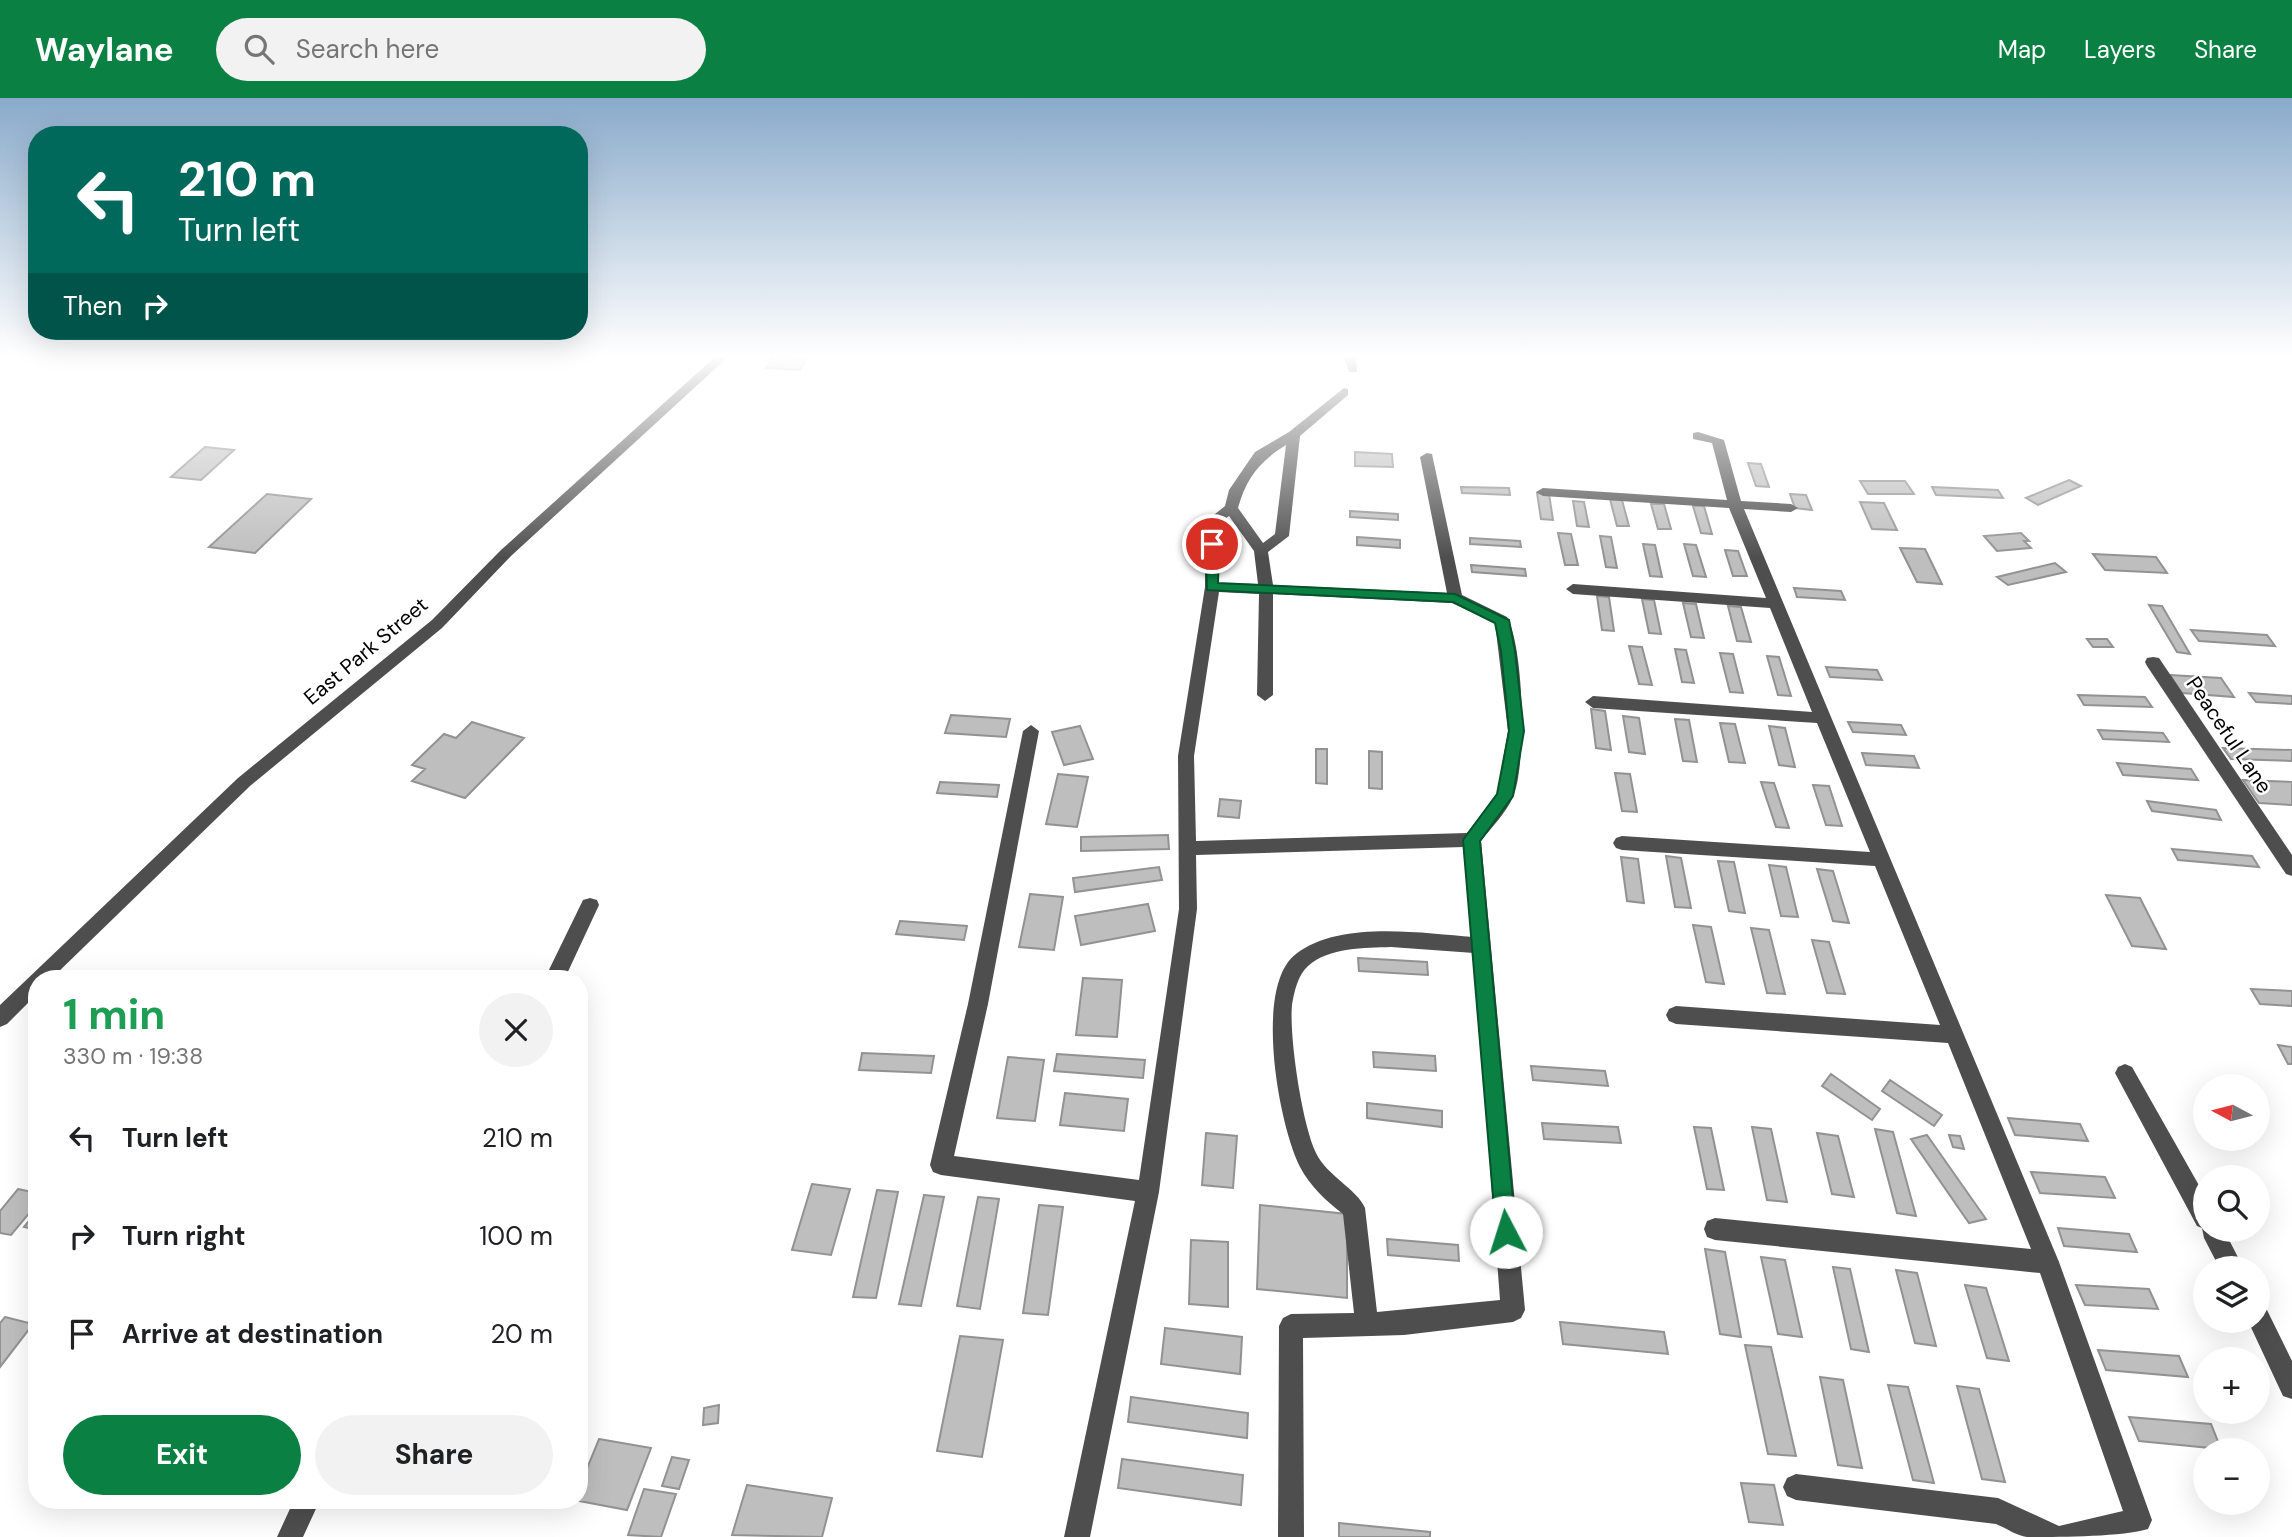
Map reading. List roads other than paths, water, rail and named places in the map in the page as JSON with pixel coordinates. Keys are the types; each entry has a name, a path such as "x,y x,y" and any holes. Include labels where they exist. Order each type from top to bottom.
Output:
{"street":[{"name":"East Park Street","path":"47,970 136,882 244,782 437,624 506,553 648,424"},
{"path":"1077,1537 1147,1192 1188,909 1186,756 1212,587 1212,522 1231,508 1236,490 1260,455 1294,435 1306,424"},
{"path":"1261,551 1282,536 1294,435"},
{"path":"1698,436 1717,440 1735,505 2048,1262 2139,1520 2065,1537"},
{"path":"1427,457 1455,598"},
{"path":"1543,492 1791,508"},
{"path":"1231,508 1261,551 1266,589 1265,695"},
{"path":"1212,587 1455,598 1502,620 1516,731 1505,796 1472,840 1513,1310 1404,1323 1291,1326 1291,1537"},
{"path":"1573,589 1777,604"},
{"name":"Peaceful Lane","path":"2152,662 2292,869"},
{"path":"1593,702 1822,718"},
{"path":"1031,731 978,1004 941,1165 1147,1192"},
{"path":"1187,848 1472,840"},
{"path":"1622,843 1883,860"},
{"path":"559,970 590,905"},
{"path":"1367,1324 1354,1208 1327,1188 1305,1157 1285,1049 1282,1007 1287,985 1301,960 1320,949 1358,941 1483,946"},
{"name":"East Park Street","path":"0,1018 28,989"},
{"path":"1676,1015 1952,1034"},
{"path":"2125,1073 2193,1196"},
{"path":"1714,1229 2048,1262"},
{"path":"2266,1333 2292,1387"},
{"path":"1796,1487 1998,1511 2053,1537"},
{"path":"290,1537 303,1509"}]}
